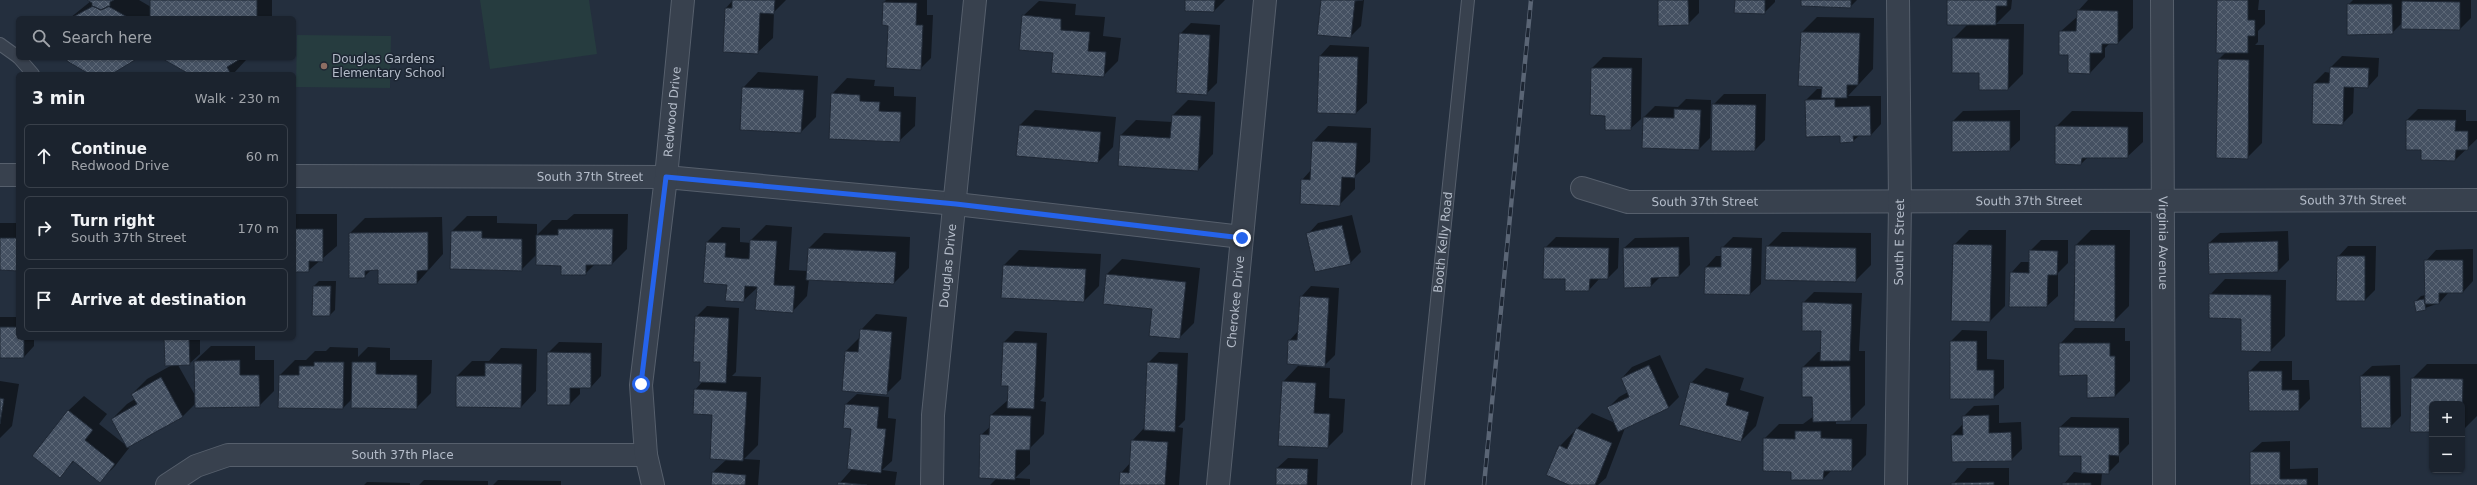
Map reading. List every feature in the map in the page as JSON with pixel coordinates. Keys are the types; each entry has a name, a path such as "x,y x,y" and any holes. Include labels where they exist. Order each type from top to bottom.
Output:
{"street":[{"name":"Redwood Drive","path":"653,485 646,455 641,384 666,177 683,0"},
{"name":"Douglas Drive","path":"932,485 933,415 956,204 975,0"},
{"name":"Cherokee Drive","path":"1218,485 1265,0"},
{"name":"South E Street","path":"1896,485 1900,203 1898,0"},
{"name":"Virginia Avenue","path":"2162,0 2164,485"},
{"path":"0,175 16,175"},
{"name":"South 37th Street","path":"296,176 666,177 956,204 1242,238"},
{"name":"South 37th Street","path":"1582,188 1628,202 1900,203 2162,199 2477,200"},
{"name":"South 37th Place","path":"167,485 196,466 228,455 646,455"}],"lane":[{"name":"Booth Kelly Road","path":"1418,485 1468,0"},
{"path":"0,44 16,56"},
{"path":"20,60 31,72"}],"green space":[{"path":"480,0 589,0 597,54 490,69"},
{"path":"297,35 391,36 390,88 296,87"}],"building":[{"path":"87,0 114,0 110,2 110,6 101,10 92,6 92,3"},
{"path":"150,0 257,0 257,16 150,16"},
{"path":"732,0 775,0 774,14 760,13 758,54 723,52 725,8 732,8"},
{"path":"1185,0 1215,0 1214,12 1185,11"},
{"path":"1321,0 1363,0 1355,1 1351,38 1317,35"},
{"path":"1658,0 1688,0 1689,25 1658,26"},
{"path":"1735,0 1765,0 1765,14 1734,13"},
{"path":"1801,0 1851,0 1851,8 1801,6"},
{"path":"1947,0 2007,0 2007,6 1996,6 1996,25 1947,25"},
{"path":"2217,0 2248,0 2248,20 2255,20 2255,36 2248,36 2248,53 2216,53"},
{"path":"2402,1 2460,2 2460,30 2401,29"},
{"path":"883,2 917,3 916,25 923,25 921,70 886,68 888,26 882,25"},
{"path":"2347,4 2392,4 2393,34 2347,35"},
{"path":"93,6 101,10 108,6 126,16 75,16"},
{"path":"2077,10 2118,11 2118,44 2102,44 2102,53 2090,53 2090,74 2068,73 2068,55 2059,55 2059,31 2076,31"},
{"path":"1022,15 1061,19 1061,30 1090,32 1088,51 1106,52 1104,77 1051,73 1053,53 1019,50"},
{"path":"1801,32 1860,33 1858,85 1847,85 1847,98 1821,98 1822,87 1798,86"},
{"path":"1179,33 1210,35 1207,95 1176,93"},
{"path":"1952,38 2009,39 2008,90 1979,90 1979,73 1952,73"},
{"path":"1319,56 1358,57 1356,114 1317,113"},
{"path":"2218,59 2249,60 2248,159 2216,158"},
{"path":"135,60 115,72 86,72 67,61"},
{"path":"164,60 239,60 227,67 230,72 186,72"},
{"path":"2330,67 2369,68 2368,88 2344,87 2343,125 2312,124 2313,83 2329,83"},
{"path":"1591,68 1632,68 1631,130 1605,130 1605,116 1590,115"},
{"path":"742,87 804,90 801,133 740,130"},
{"path":"831,93 860,95 860,101 880,102 879,111 901,112 900,142 829,139"},
{"path":"1835,99 1835,107 1870,106 1871,136 1853,136 1854,142 1840,143 1840,136 1806,137 1805,100"},
{"path":"1712,104 1756,105 1755,151 1711,151"},
{"path":"1674,109 1701,110 1699,150 1642,148 1643,117 1674,118"},
{"path":"1172,115 1201,116 1198,171 1118,166 1120,135 1170,138"},
{"path":"2406,120 2456,120 2455,131 2468,131 2468,150 2456,150 2455,161 2421,160 2421,150 2406,150"},
{"path":"1952,121 2010,121 2010,151 1952,152"},
{"path":"1019,125 1101,132 1098,163 1016,156"},
{"path":"2055,126 2128,127 2128,158 2082,158 2081,165 2055,164"},
{"path":"1312,141 1357,143 1355,178 1342,177 1340,206 1300,204 1301,179 1310,180"},
{"path":"1342,225 1351,264 1315,272 1306,233"},
{"path":"296,229 323,229 323,262 309,261 309,272 296,272"},
{"path":"558,229 613,229 612,265 586,265 586,275 561,275 561,266 536,265 536,235 558,235"},
{"path":"451,231 482,231 482,238 522,239 522,271 450,269"},
{"path":"428,232 428,270 417,271 417,284 378,284 378,270 365,271 365,278 349,278 349,233"},
{"path":"0,238 16,238 16,271 0,270"},
{"path":"750,240 777,241 774,285 795,286 793,313 755,310 757,287 745,286 744,302 725,301 727,285 703,283 706,242 726,243 725,257 749,259"},
{"path":"2278,241 2278,272 2209,274 2208,243"},
{"path":"1953,244 1992,245 1990,322 1951,321"},
{"path":"2075,245 2115,245 2115,322 2074,321"},
{"path":"1766,246 1856,248 1856,282 1765,280"},
{"path":"1544,247 1609,248 1608,279 1590,279 1589,291 1565,291 1565,279 1543,279"},
{"path":"1679,247 1679,277 1651,278 1651,287 1624,288 1623,248"},
{"path":"1721,247 1752,248 1750,295 1704,294 1705,267 1721,267"},
{"path":"808,248 896,252 894,284 806,280"},
{"path":"2029,250 2058,251 2057,275 2048,275 2047,307 2009,307 2010,272 2029,273"},
{"path":"2337,256 2365,256 2365,301 2336,301"},
{"path":"2424,260 2463,260 2463,293 2439,293 2439,304 2425,304"},
{"path":"1003,265 1086,269 1084,302 1001,298"},
{"path":"1106,274 1186,282 1180,339 1149,336 1152,309 1103,304"},
{"path":"313,286 331,286 330,316 312,316"},
{"path":"2209,294 2271,295 2271,352 2241,351 2241,319 2209,318"},
{"path":"1300,296 1329,298 1325,367 1287,364 1288,340 1297,340"},
{"path":"2424,299 2426,310 2416,312 2414,301"},
{"path":"1802,302 1852,304 1850,361 1820,361 1821,331 1802,331"},
{"path":"695,316 729,318 726,383 699,382 700,362 693,362"},
{"path":"0,327 16,327 16,340 24,340 24,358 0,358"},
{"path":"860,329 892,332 887,395 842,391 845,351 858,352"},
{"path":"164,340 189,340 190,365 165,366"},
{"path":"1950,341 1977,341 1977,370 1994,370 1994,399 1950,399"},
{"path":"1003,342 1037,343 1034,409 1007,408 1008,386 1001,386"},
{"path":"2059,343 2110,343 2110,356 2115,356 2115,397 2087,398 2087,375 2059,376"},
{"path":"547,352 591,353 591,388 570,388 570,405 547,405"},
{"path":"240,360 240,375 259,375 260,407 195,408 194,361"},
{"path":"314,362 344,362 343,409 278,408 279,375 299,375 299,366 314,366"},
{"path":"352,362 376,362 376,374 417,375 417,409 351,408"},
{"path":"1147,362 1178,364 1175,432 1144,430"},
{"path":"485,363 522,364 521,408 456,407 456,376 485,376"},
{"path":"1649,365 1669,408 1618,432 1607,407 1629,397 1621,378"},
{"path":"1850,366 1851,421 1813,422 1812,397 1802,397 1802,367"},
{"path":"2248,371 2282,371 2282,390 2299,390 2299,411 2249,411"},
{"path":"2360,376 2390,376 2391,428 2361,428"},
{"path":"161,377 183,417 127,448 111,419 137,404 131,394"},
{"path":"2411,378 2463,379 2463,401 2429,401 2429,432 2410,432"},
{"path":"1282,381 1316,383 1314,413 1330,414 1328,448 1278,446"},
{"path":"1690,382 1729,393 1726,405 1749,412 1741,442 1679,425"},
{"path":"694,389 747,392 743,461 710,459 712,415 693,414"},
{"path":"0,398 4,399 0,424"},
{"path":"845,404 879,407 877,428 886,429 881,473 847,469 851,429 843,428"},
{"path":"68,410 93,430 85,440 115,464 100,483 73,461 60,478 32,456"},
{"path":"990,415 1031,416 1030,450 1016,450 1015,480 979,478 980,434 989,435"},
{"path":"1989,415 1989,433 2011,432 2012,461 1952,462 1951,435 1963,435 1962,416"},
{"path":"2059,427 2119,428 2119,456 2109,455 2109,474 2081,473 2081,456 2059,456"},
{"path":"1576,428 1612,443 1595,485 1569,485 1546,475 1559,445 1567,449"},
{"path":"1795,431 1821,431 1821,438 1852,439 1852,471 1824,471 1823,480 1791,480 1791,472 1763,471 1763,438 1795,439"},
{"path":"1131,440 1168,442 1165,485 1119,485 1120,472 1129,473"},
{"path":"2250,452 2280,452 2280,479 2307,479 2307,485 2250,485"},
{"path":"1276,468 1308,469 1307,485 1276,485"},
{"path":"712,472 746,475 745,485 711,485"},
{"path":"838,482 867,485 837,485"},
{"path":"1994,482 1994,485 1951,485 1951,483"},
{"path":"2062,483 2091,483 2091,485 2062,485"}],"railway":[{"path":"1484,485 1531,0"}],"place":[{"name":"Douglas Gardens Elementary School","path":"324,66"}],"route":[{"path":"641,384 666,177 956,204 1242,238"}]}
